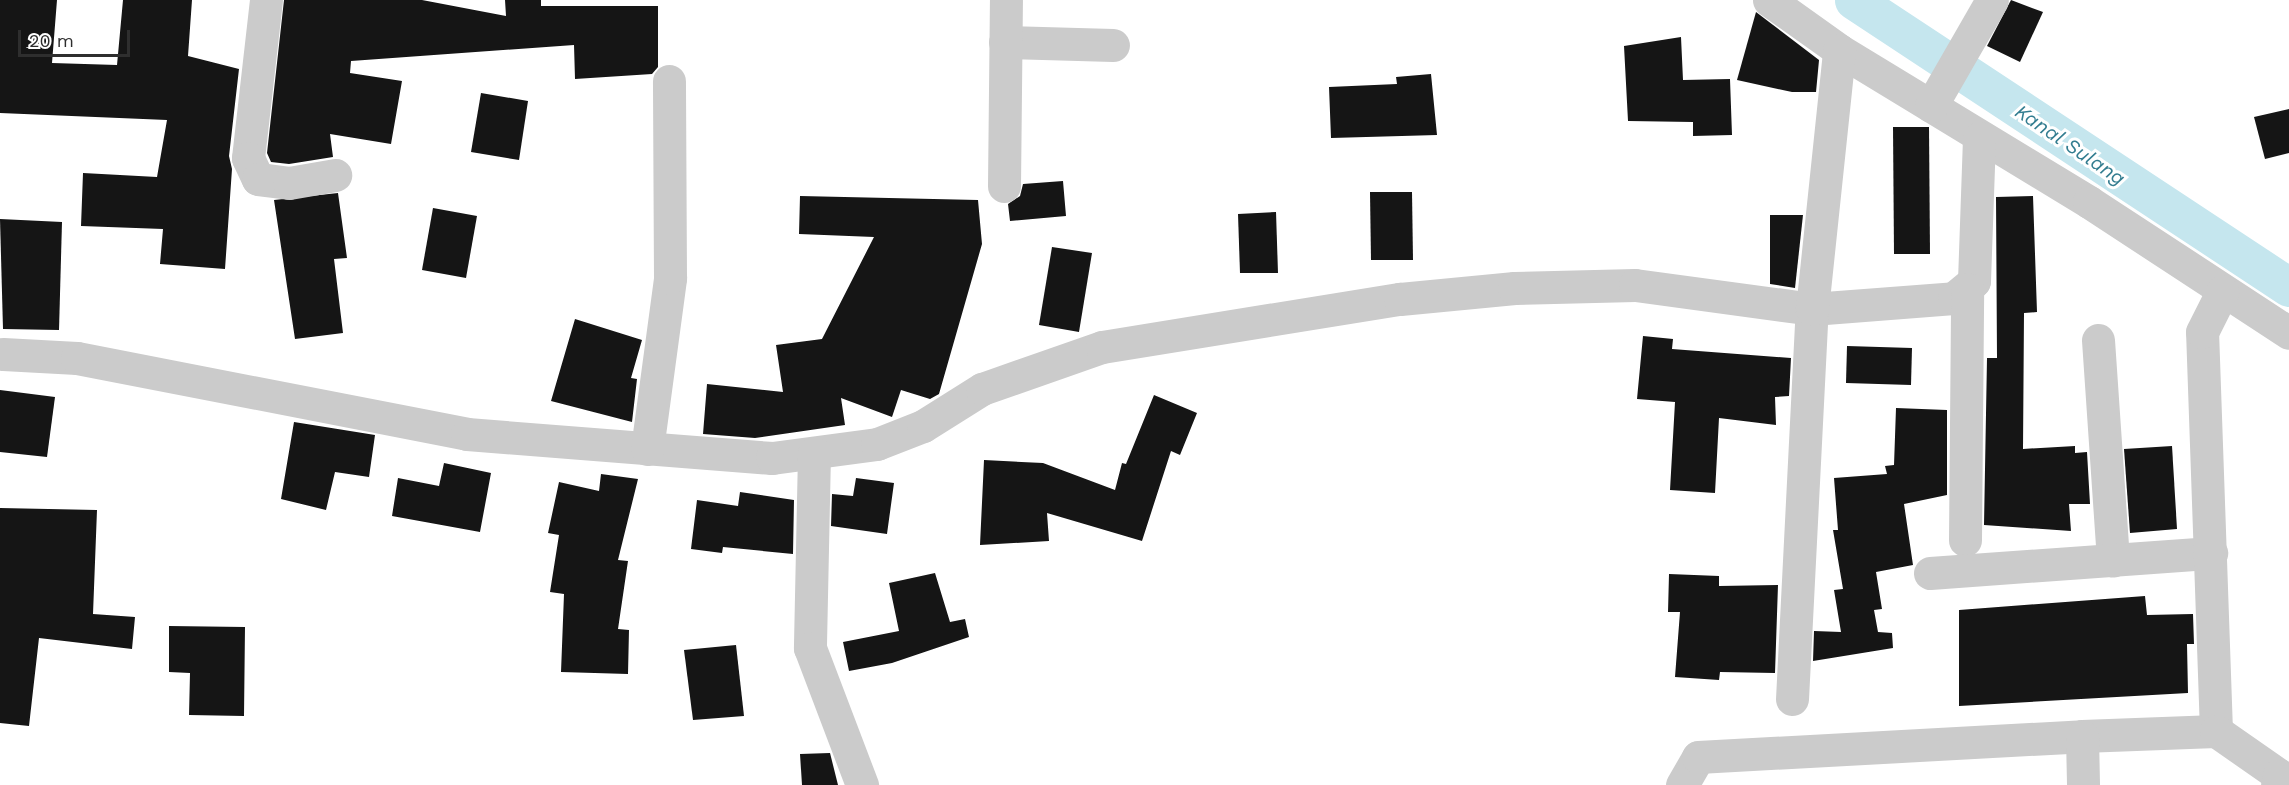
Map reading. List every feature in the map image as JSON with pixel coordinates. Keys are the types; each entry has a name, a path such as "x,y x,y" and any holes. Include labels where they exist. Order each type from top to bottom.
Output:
{"street":[{"path":"266,0 248,158 258,178 290,183 335,175"},
{"path":"1004,186 1006,0"},
{"path":"1769,0 1839,50 1935,97 1979,138 2089,202 2222,292 2289,333"},
{"path":"1935,97 1965,52 1992,0"},
{"path":"1005,42 1113,45"},
{"path":"1792,699 1812,309 1839,50"},
{"path":"647,449 670,279 669,81"},
{"path":"1,349 77,358 467,435 771,458 877,444 923,426 982,388 1102,347 1400,299 1514,288 1635,285 1812,309 1950,299 1974,281 1979,138"},
{"path":"1965,540 1967,288"},
{"path":"2216,731 2202,332 2222,292"},
{"path":"2098,340 2113,560"},
{"path":"814,453 810,648 862,785"},
{"path":"1930,573 2211,553"},
{"path":"1682,785 1698,757 2216,731 2279,775 2277,785"},
{"path":"2082,736 2083,785"}],"building":[{"path":"0,0 57,0 52,63 117,65 123,0 192,0 188,56 239,69 229,156 232,169 225,269 160,264 163,229 81,226 83,173 157,177 167,120 0,113"},
{"path":"284,0 422,0 506,16 505,0 541,0 541,6 658,6 658,67 652,74 575,79 574,45 351,61 350,73 402,81 391,144 330,134 333,157 289,164 271,162 267,153"},
{"path":"2011,0 2043,12 2020,62 1987,46"},
{"path":"1756,12 1819,60 1816,92 1792,92 1737,80"},
{"path":"1681,37 1683,80 1730,79 1732,135 1693,136 1693,122 1628,121 1624,46"},
{"path":"1431,74 1437,135 1331,138 1329,87 1397,84 1396,77"},
{"path":"481,93 528,101 519,160 471,152"},
{"path":"2289,109 2289,153 2265,159 2254,117"},
{"path":"1893,127 1929,127 1930,254 1894,254"},
{"path":"1063,181 1066,216 1010,221 1008,204 1020,196 1023,184"},
{"path":"1370,192 1412,192 1413,260 1371,260"},
{"path":"338,193 347,258 334,259 343,333 295,339 274,200"},
{"path":"800,196 978,200 982,244 939,394 930,399 901,390 892,417 841,398 845,425 755,438 703,434 707,384 783,392 776,345 822,339 874,237 799,234"},
{"path":"2033,196 2037,312 2024,313 2023,449 2075,446 2075,453 2087,452 2090,504 2069,504 2071,531 1984,525 1987,358 1997,358 1996,197"},
{"path":"433,208 477,216 466,278 422,270"},
{"path":"1276,212 1278,273 1240,273 1238,214"},
{"path":"1770,215 1803,215 1795,288 1770,284"},
{"path":"0,219 62,222 59,330 3,329"},
{"path":"1052,247 1092,253 1079,332 1039,325"},
{"path":"575,319 642,340 631,378 637,379 632,422 551,401"},
{"path":"1643,336 1673,339 1672,349 1791,358 1789,396 1775,397 1776,425 1719,418 1715,493 1670,490 1675,402 1637,399"},
{"path":"1847,346 1912,348 1911,385 1846,383"},
{"path":"0,390 55,397 47,457 0,452"},
{"path":"1154,395 1197,413 1180,455 1171,451 1142,541 1047,513 1049,541 980,545 984,460 1043,463 1115,490 1122,463 1126,464"},
{"path":"1896,408 1947,410 1947,495 1904,504 1913,565 1876,572 1882,609 1874,610 1878,632 1892,633 1893,648 1813,661 1814,631 1841,632 1834,590 1843,589 1833,530 1838,530 1834,478 1887,474 1885,466 1894,465"},
{"path":"294,422 375,435 369,477 335,472 326,510 281,499"},
{"path":"2172,446 2177,529 2130,533 2124,449"},
{"path":"444,463 491,473 480,532 392,516 398,478 439,486"},
{"path":"601,474 638,479 618,560 628,561 618,629 629,630 628,674 561,672 564,594 550,592 559,535 548,533 559,482 599,491"},
{"path":"856,478 894,483 887,534 831,526 832,494 853,496"},
{"path":"740,492 794,500 793,554 723,547 722,553 691,549 697,500 738,506"},
{"path":"0,508 97,510 93,614 135,617 132,649 39,638 29,726 0,723"},
{"path":"935,573 950,622 965,619 969,637 892,663 849,671 843,642 899,631 889,583"},
{"path":"1669,574 1719,576 1719,586 1778,585 1775,673 1720,672 1719,680 1675,677 1680,612 1668,612"},
{"path":"2145,596 2147,615 2193,614 2194,644 2187,644 2188,693 1959,706 1959,610"},
{"path":"169,626 245,627 244,716 189,715 190,673 169,672"},
{"path":"736,645 744,716 693,720 684,650"},
{"path":"830,753 838,785 802,785 800,754"}],"waterway":[{"name":"Kanal Sulang","path":"1854,0 2289,287"}]}
